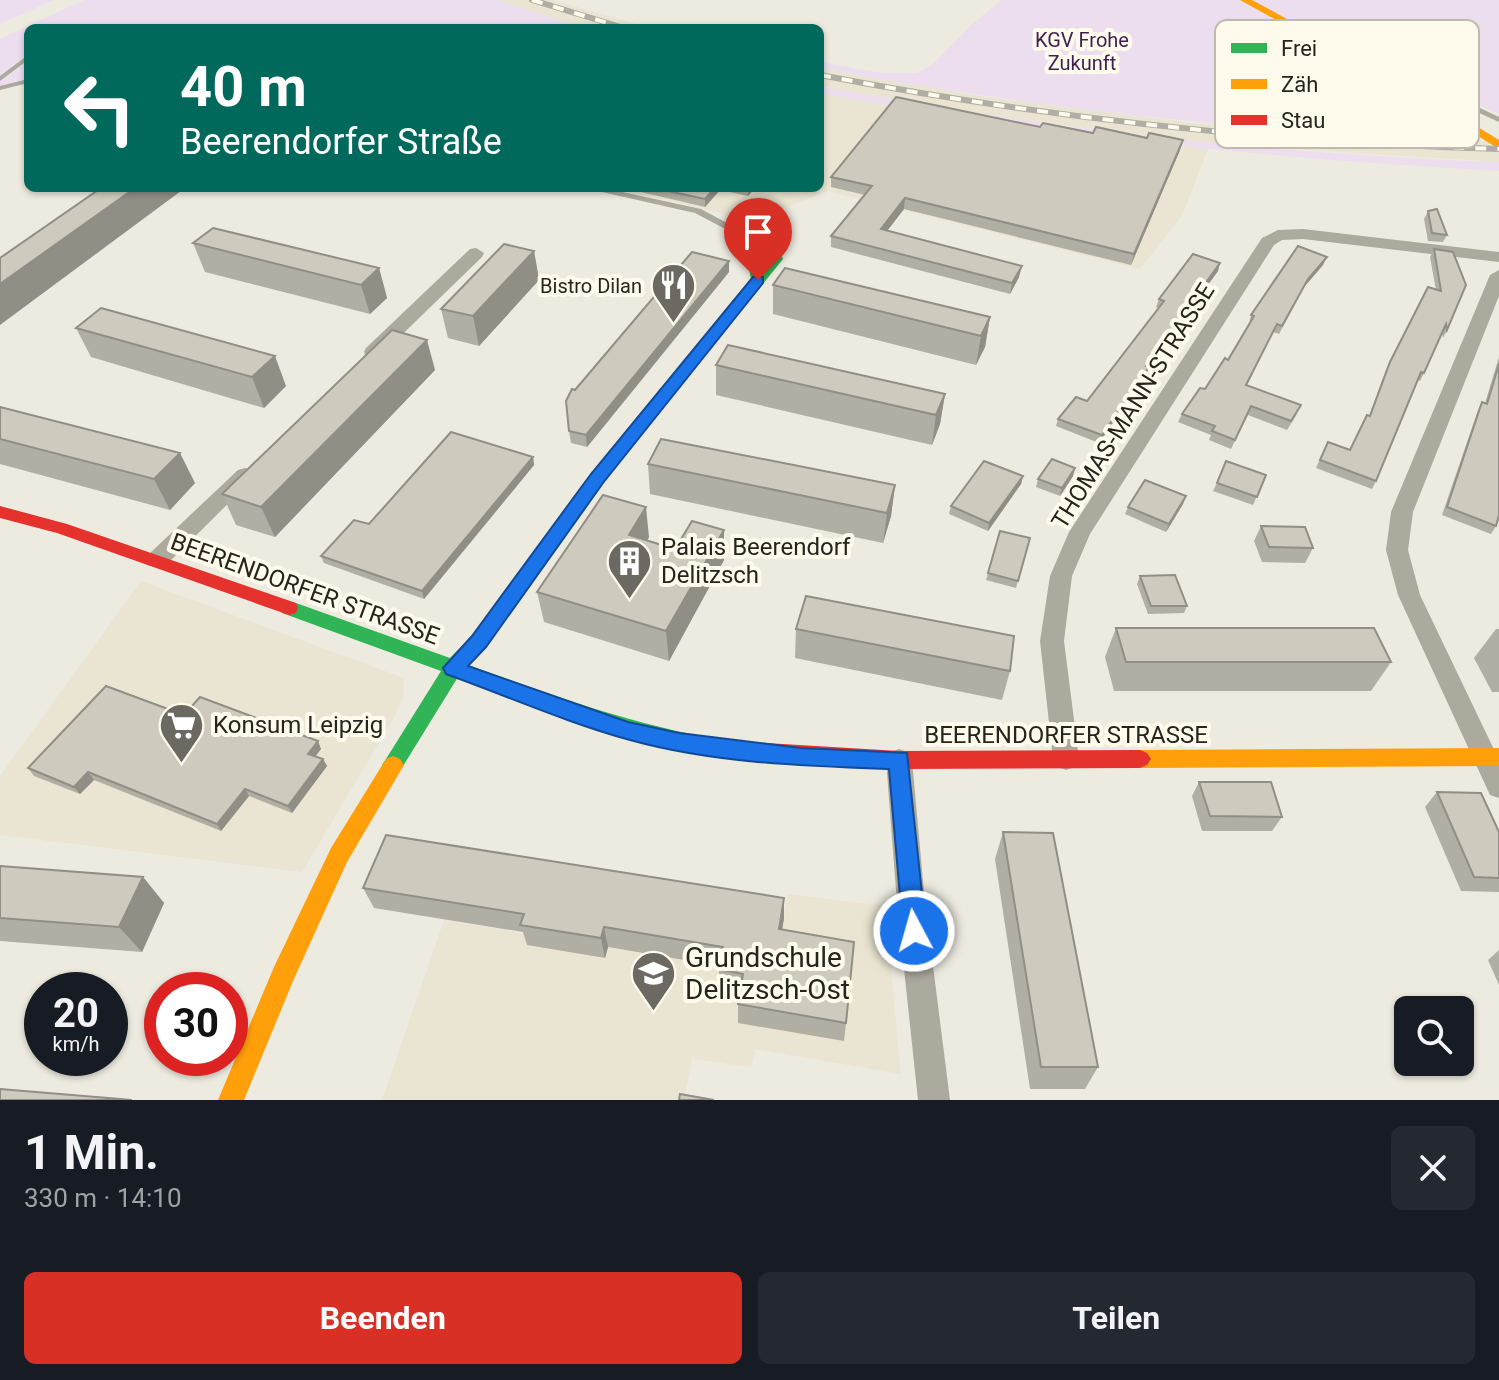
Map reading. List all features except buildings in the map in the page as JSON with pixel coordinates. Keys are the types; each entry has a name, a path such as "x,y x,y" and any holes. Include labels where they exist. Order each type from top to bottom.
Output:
{"street":[{"path":"1245,0 1282,20"},
{"path":"1479,133 1499,145"},
{"name":"THOMAS-MANN-STRASSE","path":"1066,759 1052,641 1061,576 1080,532 1268,242 1278,235 1377,241 1499,257"},
{"path":"361,363 476,253"},
{"path":"231,1100 283,975 339,855 453,668 479,641 597,478 758,280 753,260 758,253"},
{"path":"1499,257 1499,267"},
{"path":"1499,275 1402,512 1397,550 1409,595 1491,757 1499,787"},
{"path":"157,560 263,458"},
{"name":"BEERENDORFER STRASSE","path":"1,513 157,560 628,731 679,742 801,757 899,760 1491,757"},
{"path":"899,760 911,903 934,1100"}],"lane":[{"path":"0,79 24,60"},
{"path":"0,88 24,82"},
{"path":"1479,111 1499,120"},
{"path":"611,192 698,211 750,239 750,246 758,253"}],"shaded area":[{"path":"497,0 553,0 636,24 571,24"},
{"path":"824,69 986,97 1215,125 1215,144 1214,144 1006,119 824,87"},
{"path":"824,94 894,107 1208,149 1182,216 1140,269 827,191 780,210 761,233 721,213 628,192 824,192"},
{"path":"1479,141 1499,142 1499,162 1277,148 1479,148"},
{"path":"141,581 404,678 403,697 395,716 302,872 0,835 0,776"},
{"name":"Grundschule Delitzsch-Ost","path":"788,894 885,906 901,1074 755,1049 751,1067 692,1059 684,1100 382,1100 444,920 774,975"}],"green space":[{"path":"0,0 54,0 0,24"},
{"path":"84,0 497,0 571,24 32,24"},
{"name":"KGV Frohe Zukunft","path":"1002,0 1499,0 1499,114 1479,105 1479,20 1215,20 1215,123 981,95 824,69 824,63 882,73 917,73 934,63 973,23"},
{"path":"24,28 24,83 0,89 0,39"},
{"path":"824,87 989,115 1215,143 1215,148 1267,148 1499,162 1499,171 1329,160 1158,143 904,108 824,94"}],"railway":[{"path":"532,0 611,24"},
{"path":"824,76 989,104 1215,131"},
{"path":"1470,148 1499,149"}],"traffic: fast":[{"path":"393,765 453,668 479,641 597,478 776,259 775,255 764,252 754,255 758,280"},
{"path":"289,608 613,725 683,743 732,750"}],"traffic: slow":[{"path":"1245,0 1282,20"},
{"path":"1479,133 1499,145"},
{"path":"1140,759 1499,757"},
{"path":"231,1100 283,975 339,855 393,765"}],"traffic: jam":[{"path":"0,512 61,528 289,608"},
{"path":"732,750 899,760 1140,759"}],"place":[{"name":"Bistro Dilan","path":"673,325"},
{"name":"Palais Beerendorf Delitzsch","path":"630,600"},
{"name":"Konsum Leipzig","path":"182,764"},
{"name":"Grundschule Delitzsch-Ost","path":"654,1012"}],"route":[{"path":"758,280 597,478 479,641 453,668 628,731 679,742 801,757 899,760 914,931"}]}
